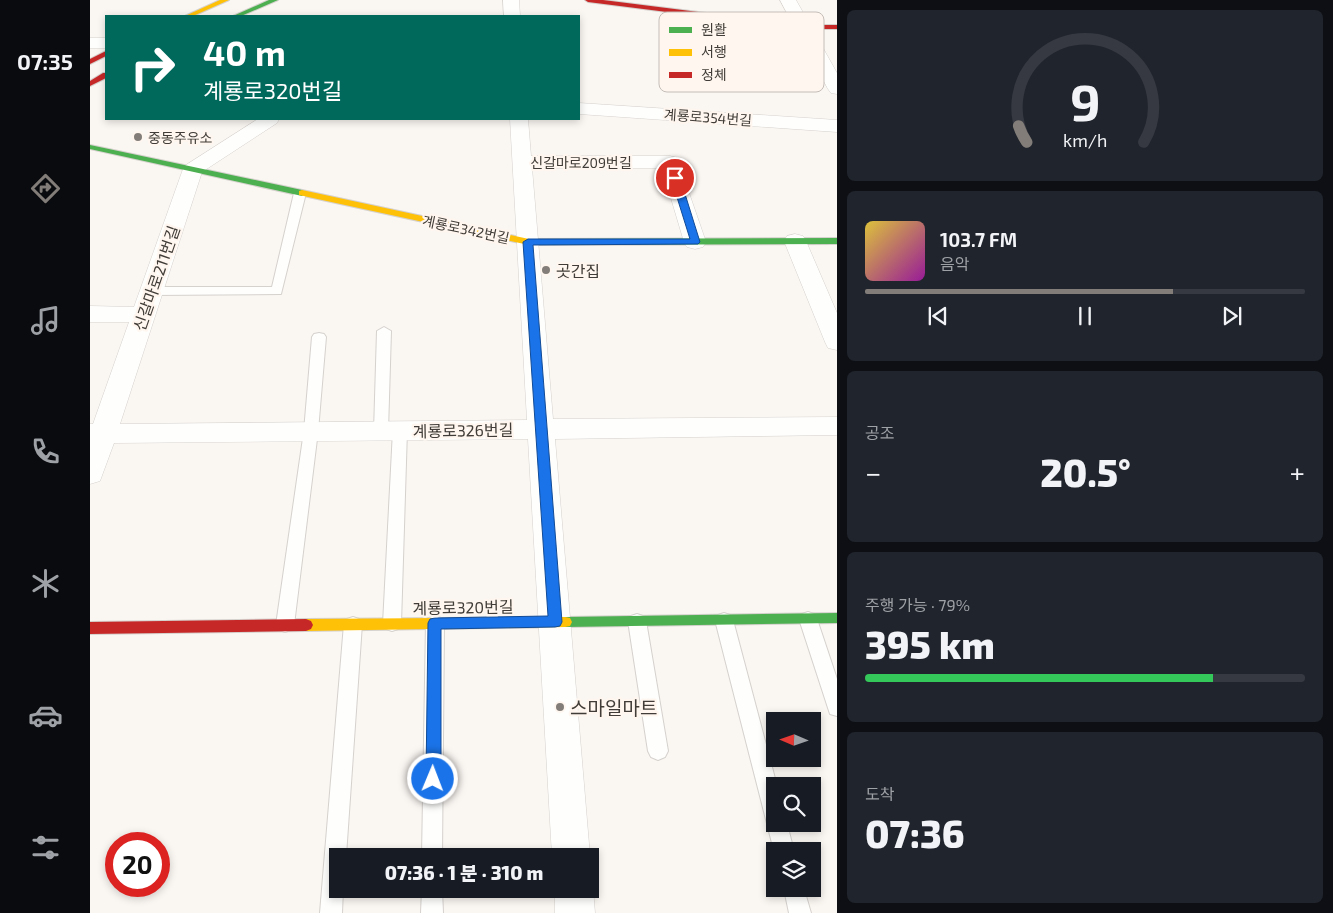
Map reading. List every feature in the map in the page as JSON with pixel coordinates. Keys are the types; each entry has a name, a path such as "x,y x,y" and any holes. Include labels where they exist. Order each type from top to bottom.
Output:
{"street":[{"path":"190,15 226,0"},
{"path":"238,15 275,0"},
{"path":"511,0 512,15"},
{"path":"588,0 683,12"},
{"path":"788,0 794,12"},
{"path":"824,27 837,27"},
{"path":"90,43 105,44"},
{"path":"90,62 105,54"},
{"path":"824,66 837,89"},
{"path":"90,84 105,76"},
{"name":"계룡로354번길","path":"580,108 837,126"},
{"path":"193,169 268,120"},
{"name":"신갈마로209번길","path":"519,120 571,848"},
{"name":"계룡로342번길","path":"90,147 528,242 837,241"},
{"name":"신갈마로209번길","path":"522,162 670,162 695,242"},
{"name":"신갈마로211번길","path":"90,474 97,434 144,315 193,169"},
{"path":"795,241 837,342"},
{"path":"90,314 144,315"},
{"name":"계룡로326번길","path":"97,434 837,426"},
{"name":"계룡로320번길","path":"90,628 837,618"},
{"path":"574,898 575,913"}],"lane":[{"path":"152,291 277,291 300,192"},
{"path":"384,331 390,431 392,624"},
{"path":"285,626 310,431 319,337"},
{"path":"808,618 837,708"},
{"path":"724,620 766,781"},
{"path":"637,621 658,750"},
{"path":"432,848 435,623"},
{"path":"331,913 353,624"},
{"path":"796,897 800,913"},
{"path":"432,898 432,913"}],"traffic: fast":[{"path":"238,15 275,0"},
{"path":"90,147 302,193"},
{"path":"529,242 837,241"},
{"path":"565,622 837,618"}],"traffic: slow":[{"path":"190,15 226,0"},
{"path":"302,193 529,242"},
{"path":"306,625 565,622"}],"traffic: jam":[{"path":"588,0 683,12"},
{"path":"824,27 837,27"},
{"path":"90,62 105,54"},
{"path":"90,84 105,76"},
{"path":"90,628 306,625"}],"place":[{"name":"중동주유소","path":"138,137"},
{"name":"곳간집","path":"546,270"},
{"name":"스마일마트","path":"560,707"}],"route":[{"path":"433,779 435,623 555,622 528,242 695,242 675,178"}]}
